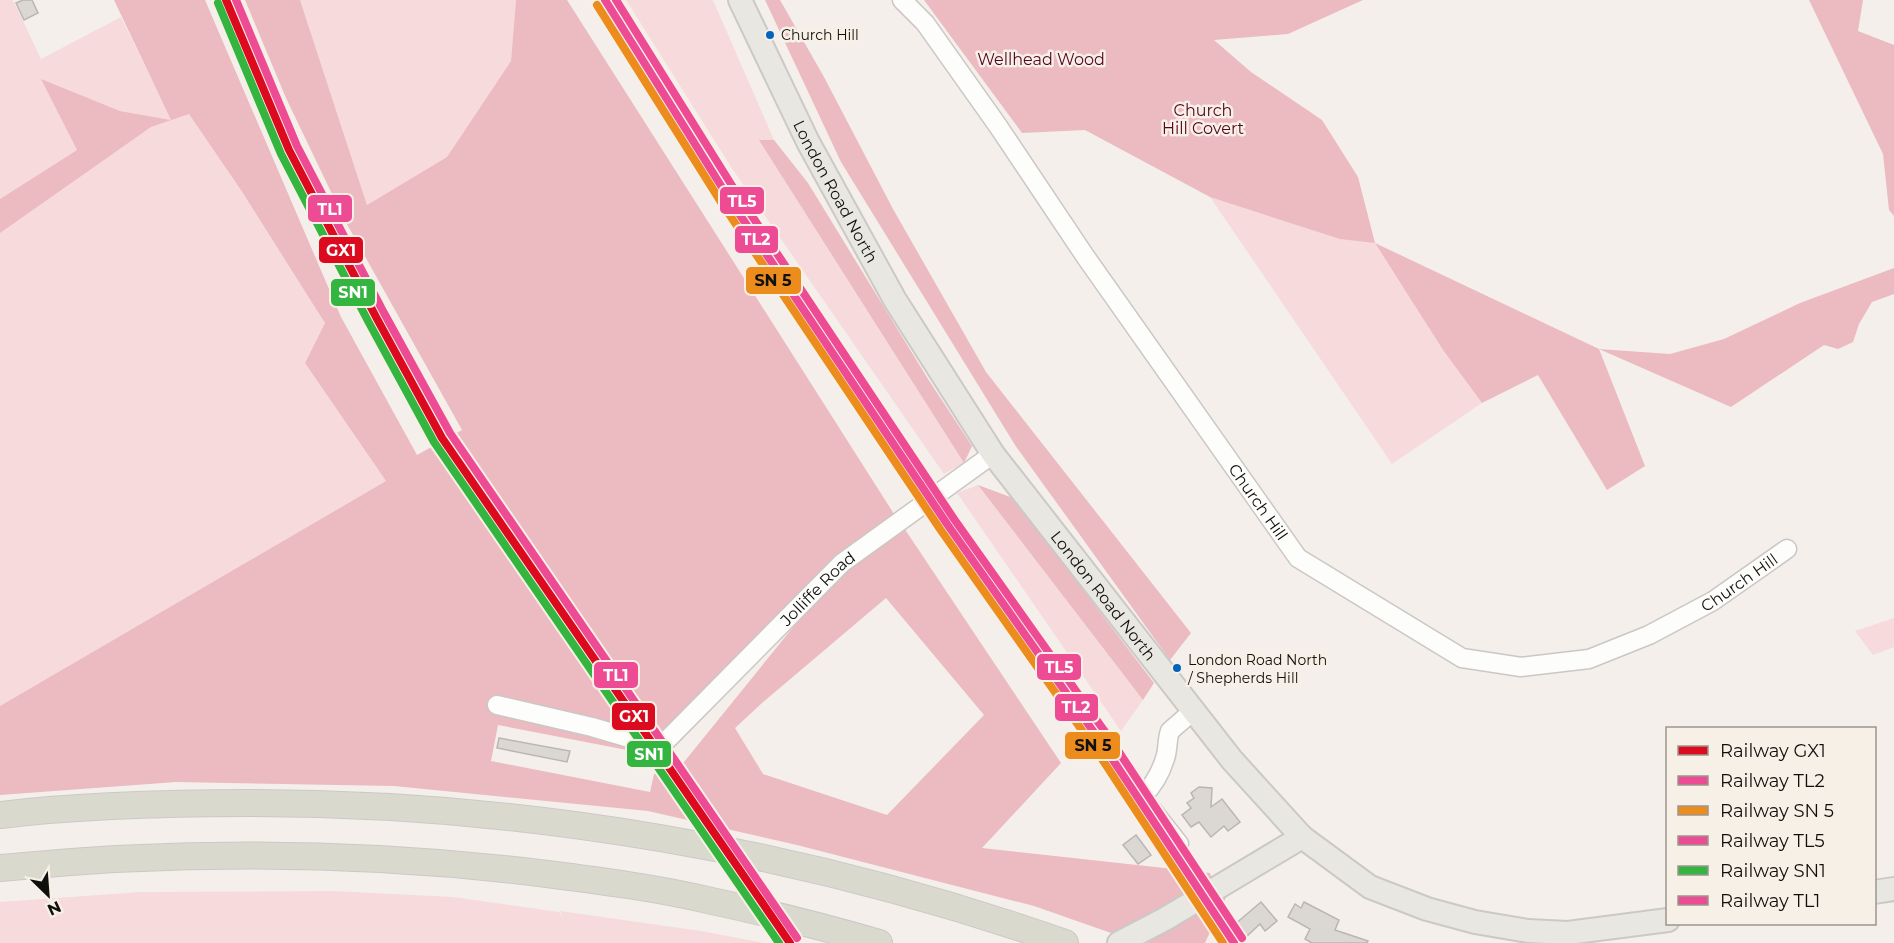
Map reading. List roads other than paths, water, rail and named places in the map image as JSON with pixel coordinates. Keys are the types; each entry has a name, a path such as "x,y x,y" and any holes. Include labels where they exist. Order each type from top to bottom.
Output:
{"highway":[{"path":"0,815 101,806 285,803 410,807 536,819 662,838 783,862 923,898 1065,943"},
{"path":"0,868 104,859 228,855 347,858 468,865 589,879 701,898 879,943"}],"main road":[{"name":"London Road North","path":"740,0 808,142 889,289 993,454 1232,760 1302,837 1370,887 1427,909 1475,922 1528,931 1568,933 1666,920"},
{"path":"1119,943 1151,927 1302,837"},
{"path":"1876,892 1894,889"}],"street":[{"name":"Church Hill","path":"902,0 925,22 998,126 1091,266 1298,558 1352,593 1462,658 1521,667 1589,659 1649,635 1713,601 1787,549"},
{"name":"Jolliffe Road","path":"497,705 592,727 660,747 842,563 993,454"},
{"path":"1179,844 1142,796 1148,791 1161,767 1170,731 1193,711"}],"rail line":[{"name":"GX1","path":"226,0 289,150 442,438 790,943"},
{"name":"TL1","path":"236,0 297,146 450,433 797,938"},
{"name":"TL2","path":"605,0 728,197 947,524 1105,748 1234,943"},
{"name":"TL5","path":"616,0 736,192 954,519 1113,743 1242,938"},
{"name":"SN1","path":"218,3 281,154 434,442 779,943"}],"place":[{"name":"Church Hill","path":"770,35"},
{"name":"London Road North / Shepherds Hill","path":"1177,668"}],"park label":[{"name":"Wellhead Wood","path":"1041,59"},
{"name":"Church Hill Covert","path":"1203,119"}]}
